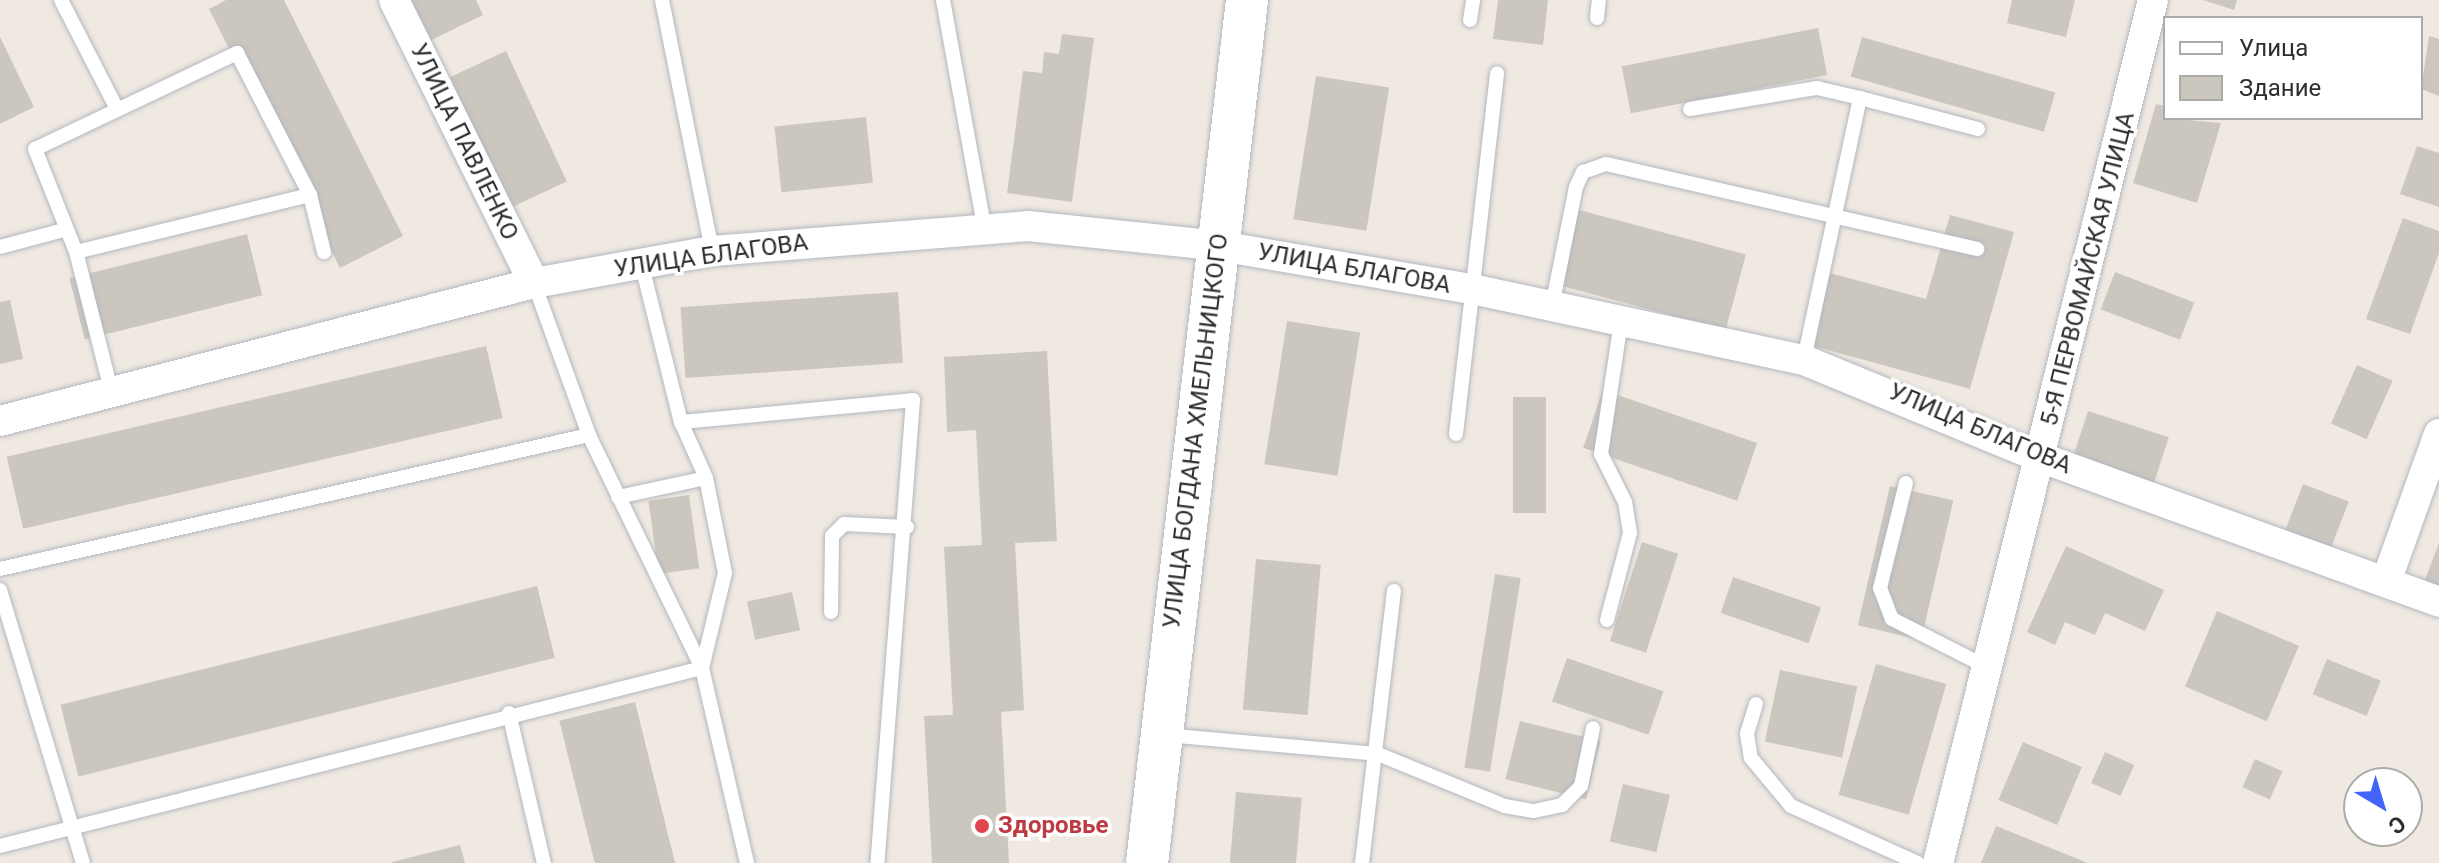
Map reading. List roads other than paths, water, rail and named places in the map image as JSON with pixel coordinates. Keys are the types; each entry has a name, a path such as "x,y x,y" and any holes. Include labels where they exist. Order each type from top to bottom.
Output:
{"main road":[{"name":"УЛИЦА БОГДАНА ХМЕЛЬНИЦКОГО","path":"1147,863 1247,0"}],"street":[{"name":"УЛИЦА ПАВЛЕНКО","path":"394,0 534,283"},
{"name":"5-Я ПЕРВОМАЙСКАЯ УЛИЦА","path":"1938,863 1983,665 2042,458 2153,0"},
{"name":"УЛИЦА БЛАГОВА","path":"0,421 534,283 712,251 984,226 1220,246 1472,289 1804,360 2042,458 2387,579 2439,602"},
{"path":"2387,579 2439,434"}],"lane":[{"path":"61,0 117,109"},
{"path":"662,0 712,251"},
{"path":"943,0 984,226"},
{"path":"1470,20 1473,0"},
{"path":"1597,18 1599,0"},
{"path":"111,390 76,252 64,230 35,149 237,53 310,195 324,252"},
{"path":"1456,434 1497,73"},
{"path":"1690,109 1817,88 1978,129"},
{"path":"1804,360 1860,98"},
{"path":"1552,306 1576,187 1583,172 1606,164 1977,249"},
{"path":"76,252 310,195"},
{"path":"0,247 64,230"},
{"path":"642,266 681,422 706,478 725,573 702,668"},
{"path":"534,283 589,435 702,668 747,863"},
{"path":"1607,620 1630,533 1625,502 1601,454 1621,322"},
{"path":"681,422 913,400 907,527 877,863"},
{"path":"0,569 589,435"},
{"path":"618,497 706,478"},
{"path":"1906,483 1880,588 1892,619 1983,665"},
{"path":"831,612 832,536 844,524 907,527"},
{"path":"0,590 83,863"},
{"path":"1362,863 1378,754 1394,591"},
{"path":"0,846 70,823 702,668"},
{"path":"1756,704 1747,734 1751,758 1791,806 1918,863"},
{"path":"509,713 544,863"},
{"path":"1162,734 1378,754 1534,811 1562,805 1581,786 1593,728"}],"place":[{"name":"Здоровье","path":"982,826"}]}
